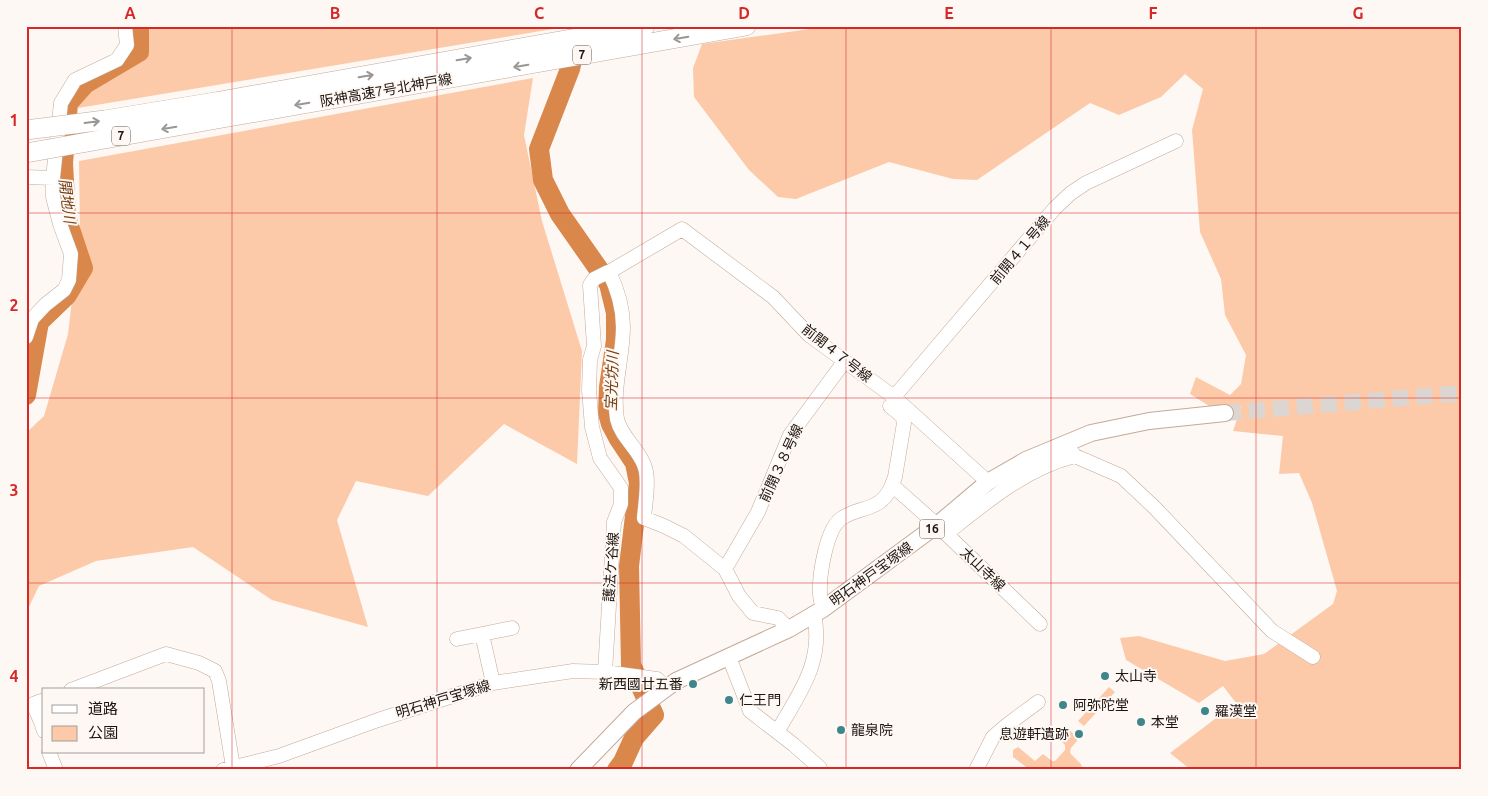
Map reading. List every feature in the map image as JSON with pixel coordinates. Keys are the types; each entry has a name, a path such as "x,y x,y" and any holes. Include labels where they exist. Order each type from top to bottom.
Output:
{"highway":[{"name":"阪神高速7号北神戸線","path":"417,76 645,26"},
{"name":"阪神高速7号北神戸線","path":"26,153 216,111 417,76 746,26"},
{"name":"阪神高速7号北神戸線","path":"26,130 105,120 216,111"}],"main road":[{"name":"明石神戸宝塚線","path":"578,770 634,712 661,691 676,681 789,629 819,612 942,530 988,482 1026,460 1065,442 1091,433 1149,421 1225,413"}],"street":[{"path":"26,337 32,318 64,290 69,280 71,254 60,224 53,196 52,178 61,103 75,80 117,60 127,45 125,26"},
{"name":"前開４１号線","path":"889,394 1055,208 1071,193 1086,183 1176,140"},
{"path":"26,177 52,178"},
{"name":"前開４７号線","path":"725,569 684,536 644,518 645,465 626,438 618,420 616,396 623,326 615,283 609,272 682,229 773,297 809,335 889,394 988,482"},
{"name":"護法ケ谷線","path":"605,672 614,522 621,504 621,488 600,458 592,428 589,390 590,360 594,346 590,285 594,279 608,272"},
{"name":"前開３８号線","path":"725,569 758,512 790,435 844,362"},
{"path":"777,732 813,665 817,649 822,569 829,537 842,518 883,501 895,477 904,423 902,416 883,400 889,394"},
{"path":"1065,442 1075,456 1121,476 1154,507 1272,631 1313,657"},
{"path":"942,530 1026,476 1061,459 1075,456"},
{"name":"太山寺線","path":"892,486 942,530 1040,624"},
{"path":"725,569 739,596 753,613 778,618 789,629"},
{"path":"457,639 512,628"},
{"path":"482,634 493,683"},
{"path":"76,688 166,654 199,663 215,671 219,680 228,768"},
{"path":"729,657 750,711 820,769"},
{"name":"明石神戸宝塚線","path":"228,768 279,756 378,720 493,683 574,671 605,672 658,679 661,691"},
{"path":"38,702 42,722"},
{"path":"976,770 993,737 1038,702"},
{"path":"50,754 56,770"}],"green space":[{"path":"144,26 553,26 553,29 78,108 78,96 133,56"},
{"path":"831,26 1462,26 1462,765 1456,770 1191,770 1170,753 1236,703 1223,686 1199,703 1126,660 1120,638 1139,636 1225,661 1264,654 1333,604 1337,591 1312,503 1299,473 1279,474 1283,436 1233,431 1241,407 1214,409 1190,394 1196,377 1230,395 1241,384 1246,355 1225,315 1221,279 1200,232 1192,130 1203,89 1185,74 1161,97 1119,115 1090,103 977,180 953,179 889,162 796,199 778,197 749,170 694,97 693,68 702,44"},
{"path":"533,78 524,135 542,221 582,351 577,464 504,424 428,496 356,481 337,520 368,627 272,600 193,547 96,561 39,586 26,613 26,433 44,416 68,334 80,233 79,161"},
{"path":"1109,687 1115,692 1084,726 1078,721"},
{"path":"1064,729 1068,729 1077,737 1077,741 1071,748 1070,753 1081,764 1082,768 1080,770 1030,770 1013,757 1013,750 1018,747 1035,761 1043,754 1052,761 1055,761 1065,750 1065,745 1058,738 1058,735"}],"waterway":[{"name":"開地川","path":"26,395 39,322 67,295 83,268 66,217 63,163 68,103 85,84 139,52 139,26"},
{"name":"宝光坊川","path":"580,26 570,69 539,149 543,180 560,214 609,284 616,313 616,340 609,387 608,413 611,424 619,439 635,463 639,483 629,566 631,665 654,715 634,738 623,762 617,770"}],"tunnel":[{"path":"1225,413 1462,393"}],"place":[{"name":"太山寺","path":"1105,676"},
{"name":"新西國廿五番","path":"693,684"},
{"name":"仁王門","path":"729,700"},
{"name":"阿弥陀堂","path":"1063,705"},
{"name":"羅漢堂","path":"1205,711"},
{"name":"本堂","path":"1141,722"},
{"name":"龍泉院","path":"841,730"},
{"name":"息遊軒遺跡","path":"1079,734"}]}
